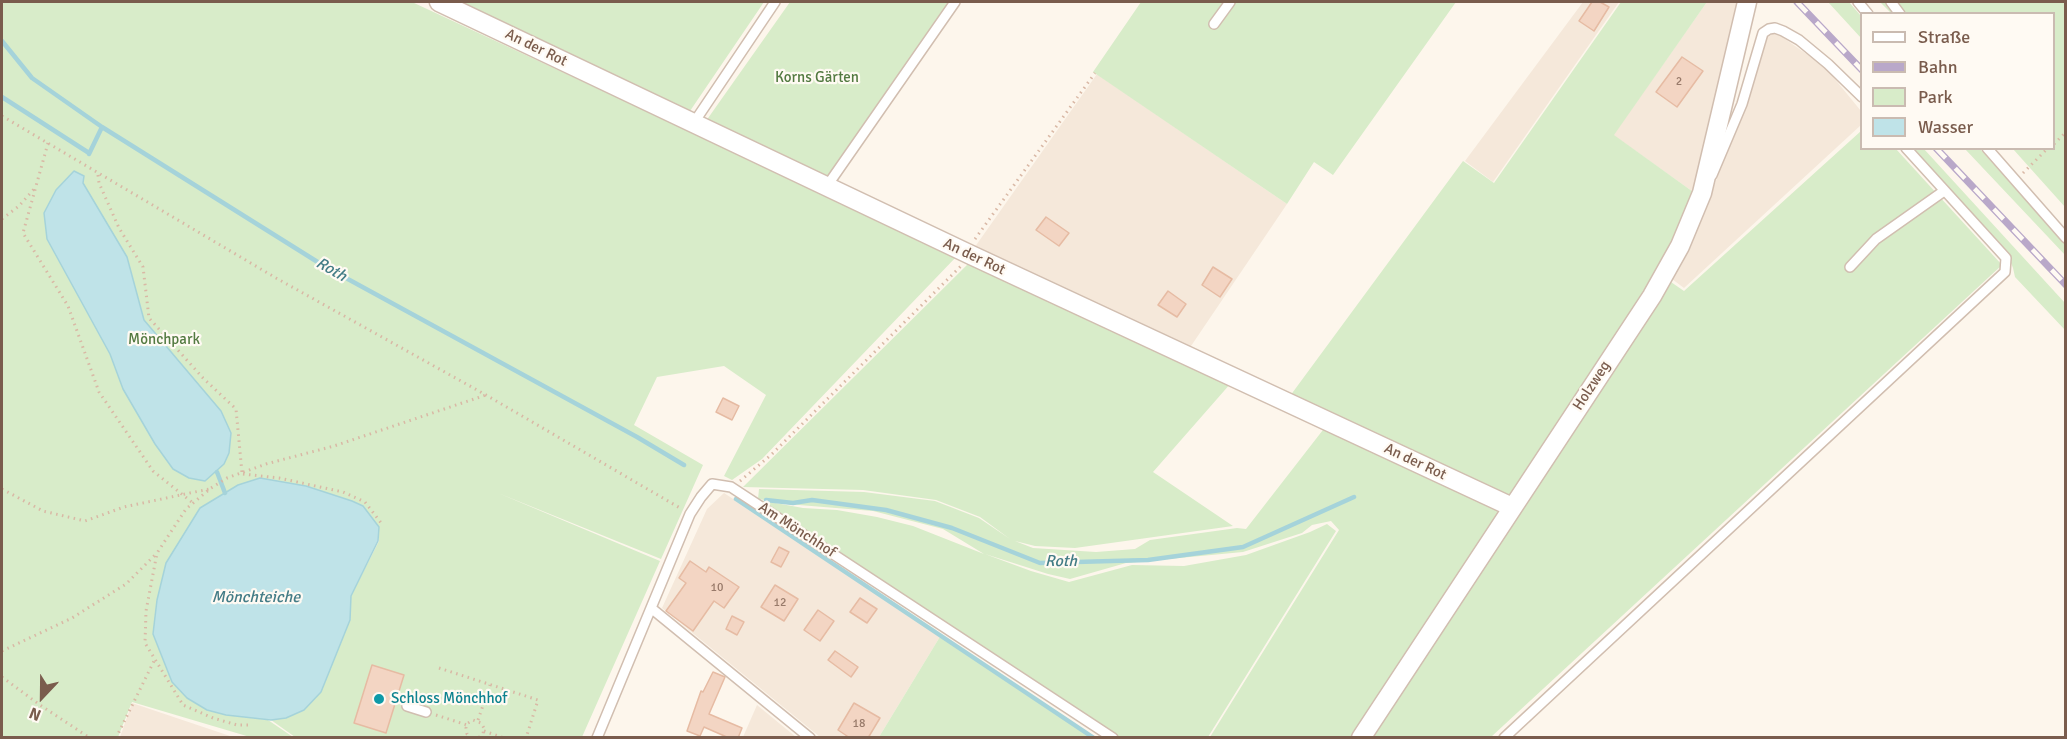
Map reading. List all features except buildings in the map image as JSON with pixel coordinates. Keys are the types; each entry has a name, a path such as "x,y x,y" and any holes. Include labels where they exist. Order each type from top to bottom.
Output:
{"street":[{"name":"An der Rot","path":"439,2 968,254 1512,507"},
{"name":"Holzweg","path":"1361,738 1652,296 1680,246 1702,193 1747,2"}],"lane":[{"path":"693,124 775,2"},
{"path":"826,186 955,2"},
{"path":"1214,24 1230,2"},
{"path":"1702,193 1718,165 1742,104 1763,33 1769,29 1775,28 1799,40 1860,95"},
{"path":"1504,738 2005,272 2006,258 1908,150"},
{"path":"1989,150 2066,238"},
{"path":"1850,267 1876,239 1944,191"},
{"path":"597,738 690,514 712,484 731,487"},
{"name":"Am Mönchhof","path":"731,487 1113,738"},
{"path":"651,608 810,738"},
{"path":"406,706 426,712"}],"path":[{"path":"731,487 771,455 968,254 1095,73"},
{"path":"2,116 98,175 276,278 486,394 690,514"},
{"path":"2055,143 2066,132"},
{"path":"48,143 24,233 68,306 99,392 153,471 193,503"},
{"path":"2015,180 2047,150"},
{"path":"98,175 99,183 119,228 143,267 149,318 203,378 236,409 242,473"},
{"path":"2,219 19,206 36,187"},
{"path":"2,651 72,618 126,584 157,553 186,509 227,478 266,464 334,447 486,394"},
{"path":"242,473 279,478 344,492 365,502 382,524"},
{"path":"2,489 43,511 85,521 124,507 211,488"},
{"path":"157,553 146,611 145,643 183,705 213,718 237,725 248,725"},
{"path":"116,738 155,659"},
{"path":"439,668 538,700 526,738"},
{"path":"2,677 90,738"},
{"path":"478,720 490,685"},
{"path":"426,712 466,725"},
{"path":"466,725 478,720"},
{"path":"478,720 483,725 484,731"},
{"path":"466,725 467,734 472,738"},
{"path":"478,738 484,731"},
{"path":"484,731 504,738"}],"shaded area":[{"path":"1583,2 1619,2 1493,182 1465,161"},
{"path":"1707,2 1739,2 1696,194 1613,135"},
{"path":"1775,32 1825,67 1860,110 1860,126 1684,288 1672,279 1708,203 1767,38"},
{"path":"1097,74 1287,204 1189,349 972,251"},
{"path":"724,493 941,635 879,737 820,737 662,608 707,509"},
{"path":"132,703 233,737 120,737"},
{"path":"757,705 796,737 743,737"}],"green space":[{"name":"Mönchpark","path":"2,2 412,2 957,256 762,459 732,480 724,476 766,395 724,366 657,377 634,425 703,465 661,559 498,493 660,561 582,737 295,737 271,720 286,718 350,620 351,596 379,541 379,527 157,600 153,634 172,682 187,698 207,710 226,715 268,720 293,737 250,737 132,702 118,737 2,737"},
{"path":"452,2 764,2 690,111"},
{"name":"Korns Gärten","path":"790,2 951,2 828,178 706,121"},
{"path":"1141,2 1456,2 1333,175 1314,162 1287,204 1093,72"},
{"path":"1621,2 1707,2 1614,135 1696,194 1668,280 1684,291 1860,132 1860,150 1897,150 2002,265 1491,737 1210,737 1339,530 1331,521 1312,525 1302,533 1243,552 1126,563 1070,579 985,554 1069,582 1132,565 1184,566 1246,555 1327,524 1336,531 1208,737 1119,737 759,500 877,517 913,526 984,554 943,529 873,511 758,499 759,489 864,492 935,501 979,518 1010,539 980,517 936,500 863,490 743,487 969,263 1231,383 1153,472 1233,526 1075,548 1035,546 1015,541 1033,548 1096,552 1135,549 1150,540 1237,528 1246,529 1333,417 1290,396 1463,161 1494,183"},
{"path":"1828,2 1849,2 1860,15 1860,37"},
{"path":"1880,2 2065,2 2065,207 2014,150 2055,150 2055,12 1890,12"},
{"path":"1913,150 1925,150 2065,303 2065,330 2015,277 2008,255"},
{"path":"1966,150 1981,150 2065,244 2065,255"},
{"path":"941,635 1093,737 879,737"}],"water":[{"path":"74,171 84,176 83,183 127,257 144,320 221,411 231,433 229,453 224,464 205,481 189,478 173,469 155,444 123,389 110,354 47,239 44,213 56,190"},
{"name":"Mönchteiche","path":"260,478 306,486 352,501 363,506 379,527 378,541 351,596 350,620 321,692 304,710 286,718 271,720 226,715 207,710 187,698 172,682 153,634 157,600 166,563 200,508 238,485"}],"waterway":[{"name":"Roth","path":"2,41 32,78 102,127 324,266 684,465"},
{"path":"2,97 89,153"},
{"path":"89,154 102,127"},
{"path":"217,472 225,493"},
{"name":"Roth","path":"766,500 793,503 812,500 886,510 952,528 1040,563 1148,560 1243,547 1354,497"},
{"path":"736,499 1094,738"}],"railway":[{"path":"1797,2 1860,68"},
{"path":"1938,150 2066,285"}],"place":[{"name":"Schloss Mönchhof","path":"379,699"}]}
